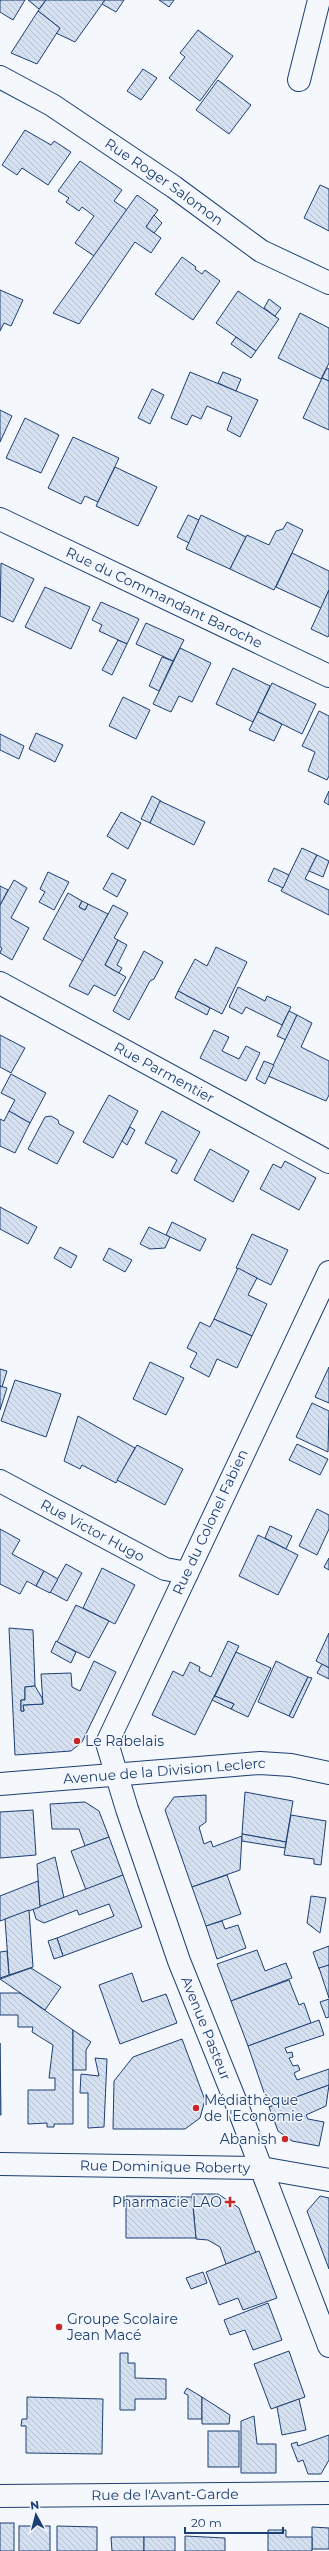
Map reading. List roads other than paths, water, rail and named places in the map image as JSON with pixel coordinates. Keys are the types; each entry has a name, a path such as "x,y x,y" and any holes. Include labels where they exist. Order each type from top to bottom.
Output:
{"street":[{"path":"299,80 319,0"},
{"name":"Rue Roger Salomon","path":"0,77 52,105 162,179 261,251 329,283"},
{"name":"Rue du Commandant Baroche","path":"0,519 329,676"},
{"name":"Rue Parmentier","path":"0,983 329,1162"},
{"name":"Rue du Colonel Fabien","path":"117,1775 108,1743 110,1736 329,1272"},
{"name":"Rue Victor Hugo","path":"0,1481 165,1569 186,1573"},
{"name":"Avenue de la Division Leclerc","path":"0,1784 260,1763 291,1765 329,1773"},
{"name":"Avenue Pasteur","path":"117,1775 179,1961 261,2168 329,2346"},
{"name":"Rue Dominique Roberty","path":"0,2164 261,2168 329,2180"},
{"name":"Rue de l'Avant-Garde","path":"0,2496 329,2493"}],"place":[{"name":"Le Rabelais","path":"77,1741"},
{"name":"Médiathèque de l'Economie","path":"196,2108"},
{"name":"Abanish","path":"285,2139"},
{"name":"Pharmacie LAO","path":"230,2202"},
{"name":"Groupe Scolaire Jean Macé","path":"59,2327"}]}
